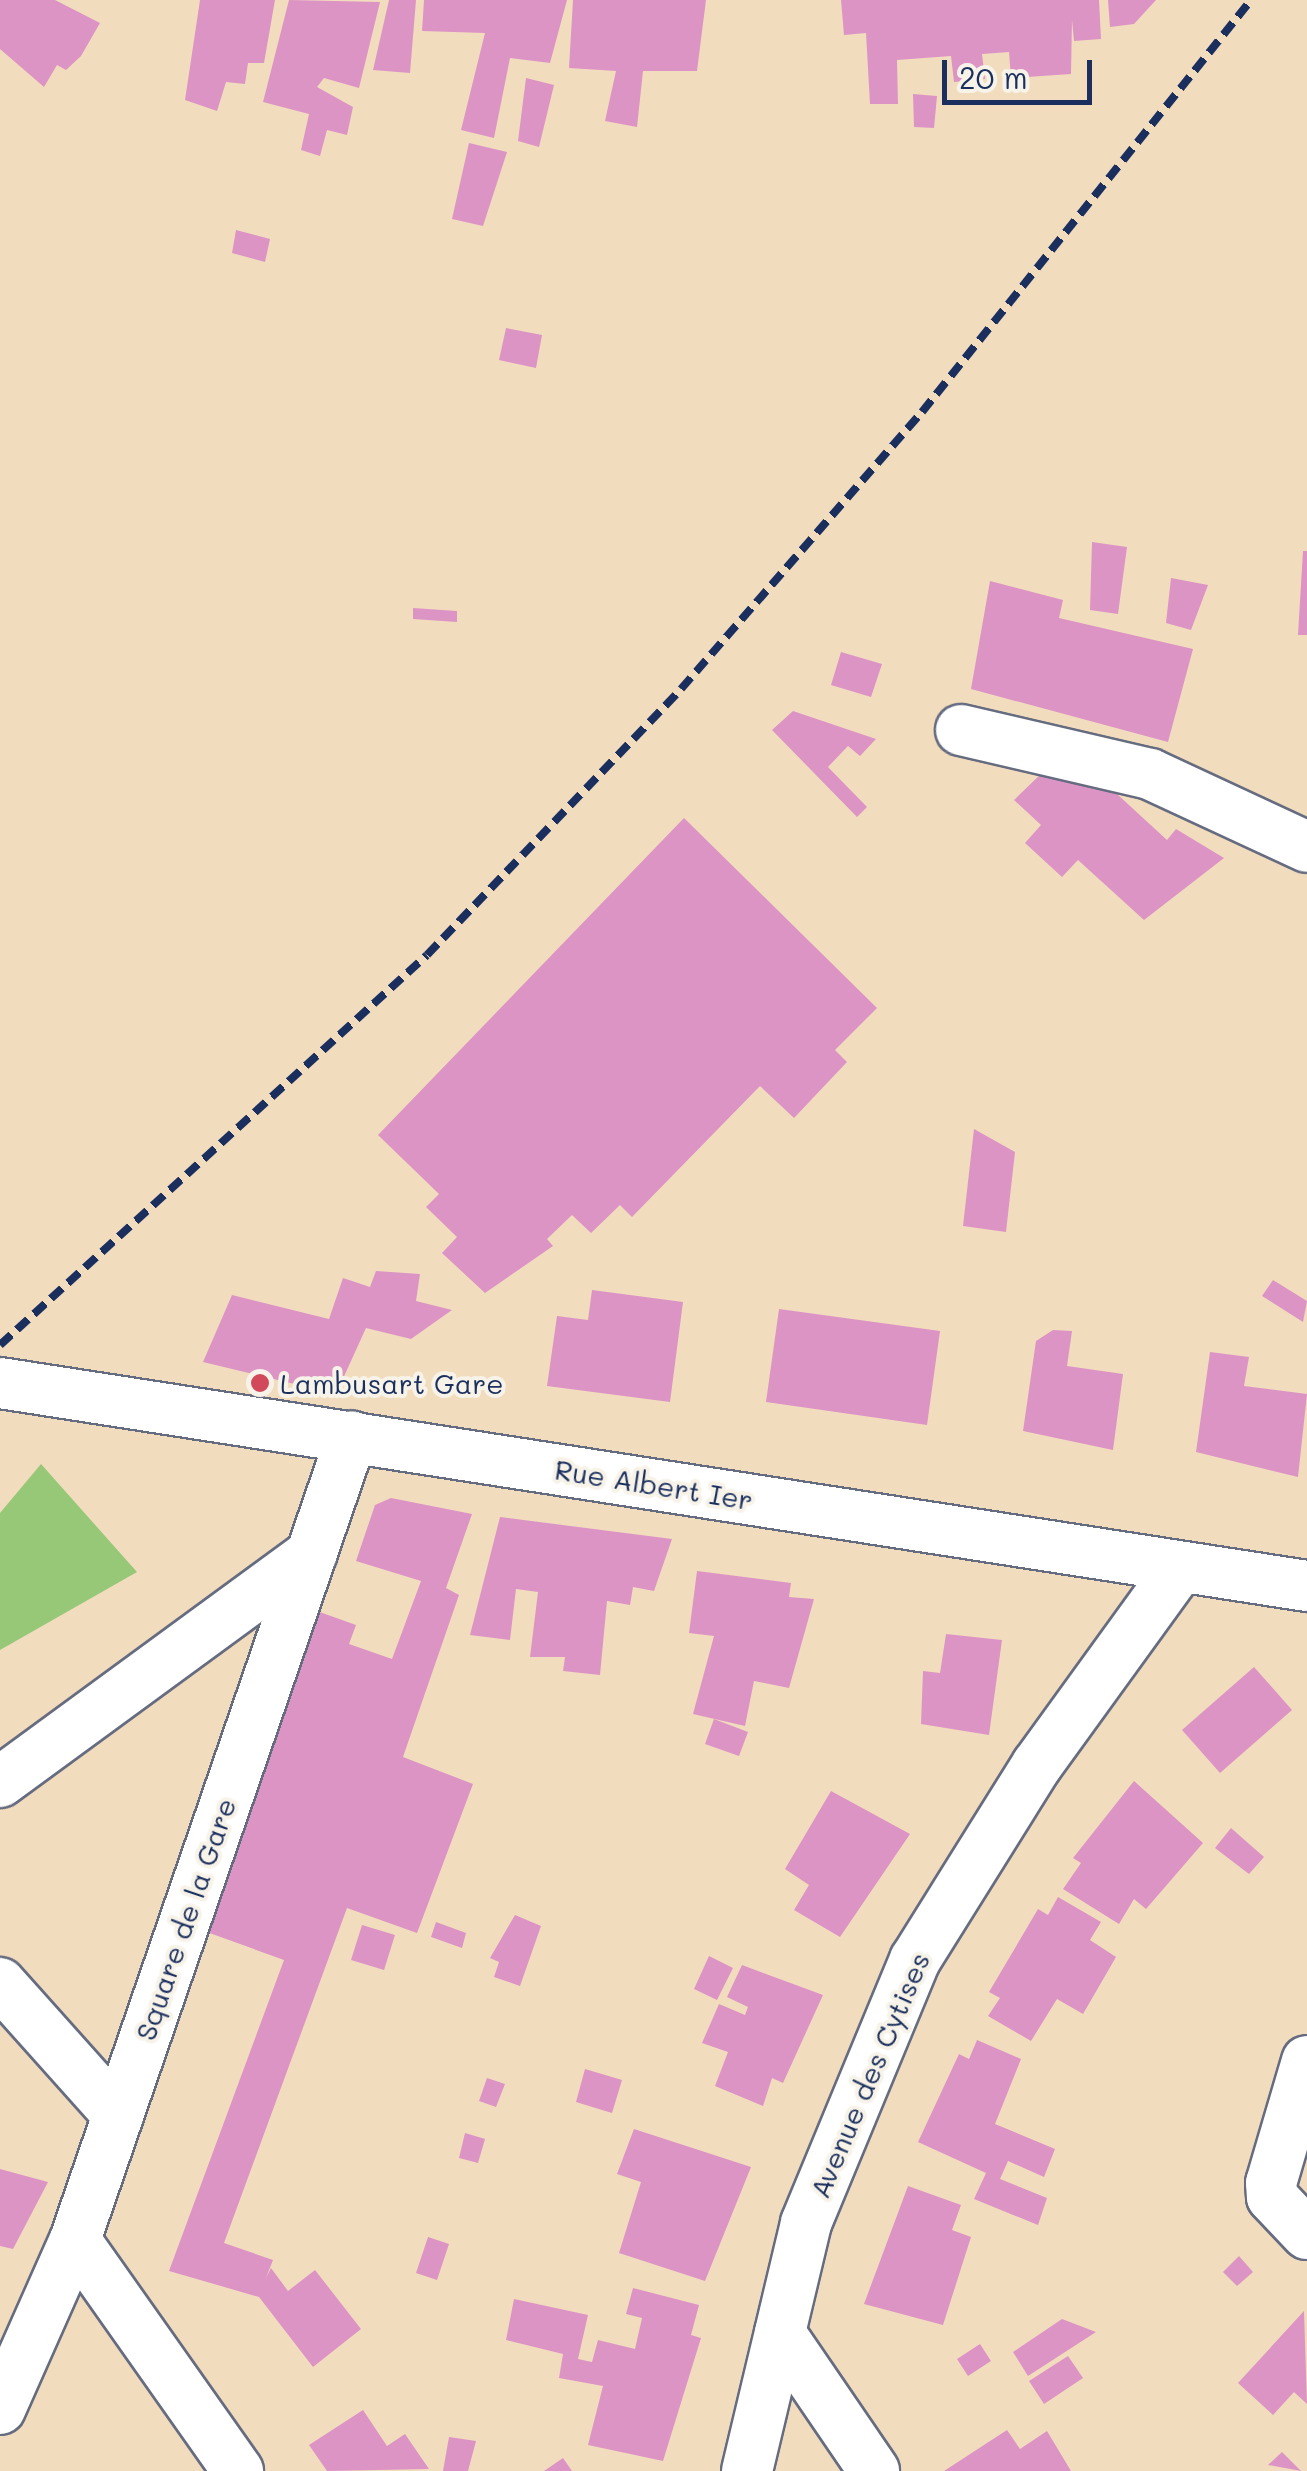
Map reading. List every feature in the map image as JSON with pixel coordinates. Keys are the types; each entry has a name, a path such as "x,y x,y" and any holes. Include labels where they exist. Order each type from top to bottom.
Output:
{"street":[{"path":"961,730 1150,774 1307,847"},
{"name":"Rue Albert Ier","path":"0,1383 1307,1586"},
{"name":"Square de la Gare","path":"0,2408 75,2240 352,1436"},
{"path":"0,1782 311,1554"},
{"name":"Avenue des Cytises","path":"747,2471 806,2223 915,1960 1037,1765 1179,1569"},
{"path":"0,1982 118,2115"},
{"path":"1307,2061 1271,2183 1272,2197 1307,2234"},
{"path":"75,2240 238,2471"},
{"path":"780,2333 874,2471"}],"green space":[{"path":"41,1464 137,1572 0,1650 0,1513"}],"building":[{"path":"0,0 55,0 100,23 81,56 66,70 57,65 44,87 0,49"},
{"path":"200,0 275,0 264,63 248,63 245,84 226,82 217,111 185,100"},
{"path":"289,0 380,2 359,88 324,78 317,87 353,107 347,135 327,130 320,156 301,150 309,114 263,102"},
{"path":"389,0 416,0 410,73 373,70"},
{"path":"424,0 567,0 550,63 510,58 494,138 461,130 485,33 422,31"},
{"path":"573,0 706,0 697,71 643,71 637,127 605,121 616,71 569,68"},
{"path":"841,0 1099,0 1101,39 1074,41 1072,20 1071,74 1011,78 1009,52 982,54 985,79 954,82 951,56 897,60 898,104 870,104 866,33 844,35"},
{"path":"1108,0 1156,0 1134,24 1110,27"},
{"path":"526,78 554,85 539,147 518,141"},
{"path":"913,94 937,96 934,128 914,127"},
{"path":"469,143 507,152 483,226 452,219"},
{"path":"236,230 270,239 265,262 232,253"},
{"path":"506,328 542,335 536,368 499,360"},
{"path":"1092,542 1127,547 1118,614 1090,610"},
{"path":"1303,551 1307,551 1307,635 1298,635"},
{"path":"1171,578 1208,585 1191,630 1166,623"},
{"path":"990,581 1063,600 1059,618 1193,649 1168,742 971,689"},
{"path":"413,608 457,611 457,622 413,619"},
{"path":"841,652 882,664 871,697 831,685"},
{"path":"793,711 876,739 860,756 848,746 828,767 867,807 857,817 772,730"},
{"path":"1043,772 1105,783 1167,840 1176,829 1224,858 1144,920 1078,860 1062,877 1025,843 1041,825 1014,800"},
{"path":"684,818 877,1008 835,1050 847,1062 794,1118 760,1086 632,1217 620,1205 591,1233 572,1215 547,1239 553,1246 485,1293 442,1253 457,1237 426,1207 439,1194 378,1135"},
{"path":"974,1129 1015,1152 1006,1232 963,1226"},
{"path":"376,1271 420,1274 416,1301 452,1310 411,1339 366,1328 336,1394 203,1362 232,1295 329,1319 343,1278 370,1287"},
{"path":"1273,1280 1307,1301 1303,1322 1262,1296"},
{"path":"592,1290 683,1302 670,1402 547,1386 557,1316 588,1320"},
{"path":"779,1309 940,1331 927,1425 766,1402"},
{"path":"1053,1330 1072,1331 1067,1366 1123,1374 1113,1450 1023,1431 1036,1341"},
{"path":"1210,1352 1249,1357 1244,1386 1307,1394 1298,1477 1196,1452"},
{"path":"391,1498 472,1514 446,1588 459,1595 403,1757 473,1784 417,1933 347,1908 224,2243 273,2260 266,2278 271,2268 288,2291 315,2270 361,2329 313,2367 259,2297 169,2271 284,1960 204,1931 314,1610 356,1625 349,1644 392,1659 421,1581 356,1561 375,1505"},
{"path":"500,1517 672,1539 654,1591 633,1587 630,1605 607,1601 600,1675 563,1671 565,1657 530,1657 538,1592 516,1589 510,1640 470,1635"},
{"path":"697,1571 791,1583 789,1597 814,1599 789,1688 754,1681 745,1726 693,1714 714,1636 689,1633"},
{"path":"946,1634 1002,1640 989,1735 921,1724 923,1671 940,1673"},
{"path":"1254,1667 1292,1710 1220,1773 1182,1730"},
{"path":"714,1719 748,1732 739,1756 705,1744"},
{"path":"1134,1781 1203,1843 1146,1909 1134,1899 1119,1924 1063,1889 1081,1863 1073,1858"},
{"path":"831,1791 910,1834 840,1937 794,1910 809,1885 785,1869"},
{"path":"1231,1828 1264,1857 1249,1874 1215,1848"},
{"path":"1058,1897 1101,1922 1090,1940 1116,1957 1083,2014 1057,1999 1031,2041 988,2016 1000,1998 989,1992 1038,1909 1048,1915"},
{"path":"515,1915 541,1926 520,1986 494,1977 499,1962 490,1958"},
{"path":"436,1922 466,1933 462,1948 431,1937"},
{"path":"362,1925 395,1935 384,1970 351,1960"},
{"path":"709,1956 733,1968 717,2000 694,1989"},
{"path":"742,1965 823,1995 783,2083 772,2078 763,2106 715,2086 728,2052 702,2043 719,2004 745,2015 748,2007 727,1997"},
{"path":"977,2040 1021,2059 995,2124 1055,2149 1044,2177 1008,2161 1000,2179 1047,2198 1038,2225 974,2199 986,2173 918,2142 959,2054 969,2059"},
{"path":"585,2069 622,2080 612,2113 576,2102"},
{"path":"487,2078 505,2084 496,2107 479,2101"},
{"path":"634,2129 751,2167 705,2281 619,2253 641,2182 617,2174"},
{"path":"465,2133 485,2139 478,2163 459,2158"},
{"path":"0,2169 48,2182 13,2249 0,2246"},
{"path":"908,2186 961,2205 952,2230 971,2237 943,2325 864,2304"},
{"path":"428,2237 449,2244 437,2280 416,2273"},
{"path":"1239,2256 1253,2272 1237,2286 1223,2272"},
{"path":"633,2288 699,2305 691,2335 701,2338 663,2461 588,2445 603,2386 559,2378 563,2354 506,2340 514,2299 588,2315 578,2359 592,2362 598,2340 635,2349 642,2318 626,2314"},
{"path":"1304,2311 1307,2404 1294,2392 1273,2415 1238,2383"},
{"path":"1062,2319 1096,2332 1028,2376 1013,2352"},
{"path":"980,2344 991,2361 968,2376 957,2359"},
{"path":"1068,2356 1083,2378 1044,2404 1029,2381"},
{"path":"363,2410 387,2446 405,2434 429,2469 327,2471 309,2445"},
{"path":"1007,2430 1020,2449 1047,2431 1071,2471 944,2471"},
{"path":"449,2437 476,2441 468,2471 443,2471"},
{"path":"1282,2452 1301,2471 1268,2465"},
{"path":"563,2458 572,2471 544,2471"}],"railway":[{"path":"0,1345 427,955 681,689 922,412 1251,0"}],"place":[{"name":"Lambusart Gare","path":"260,1383"}]}
